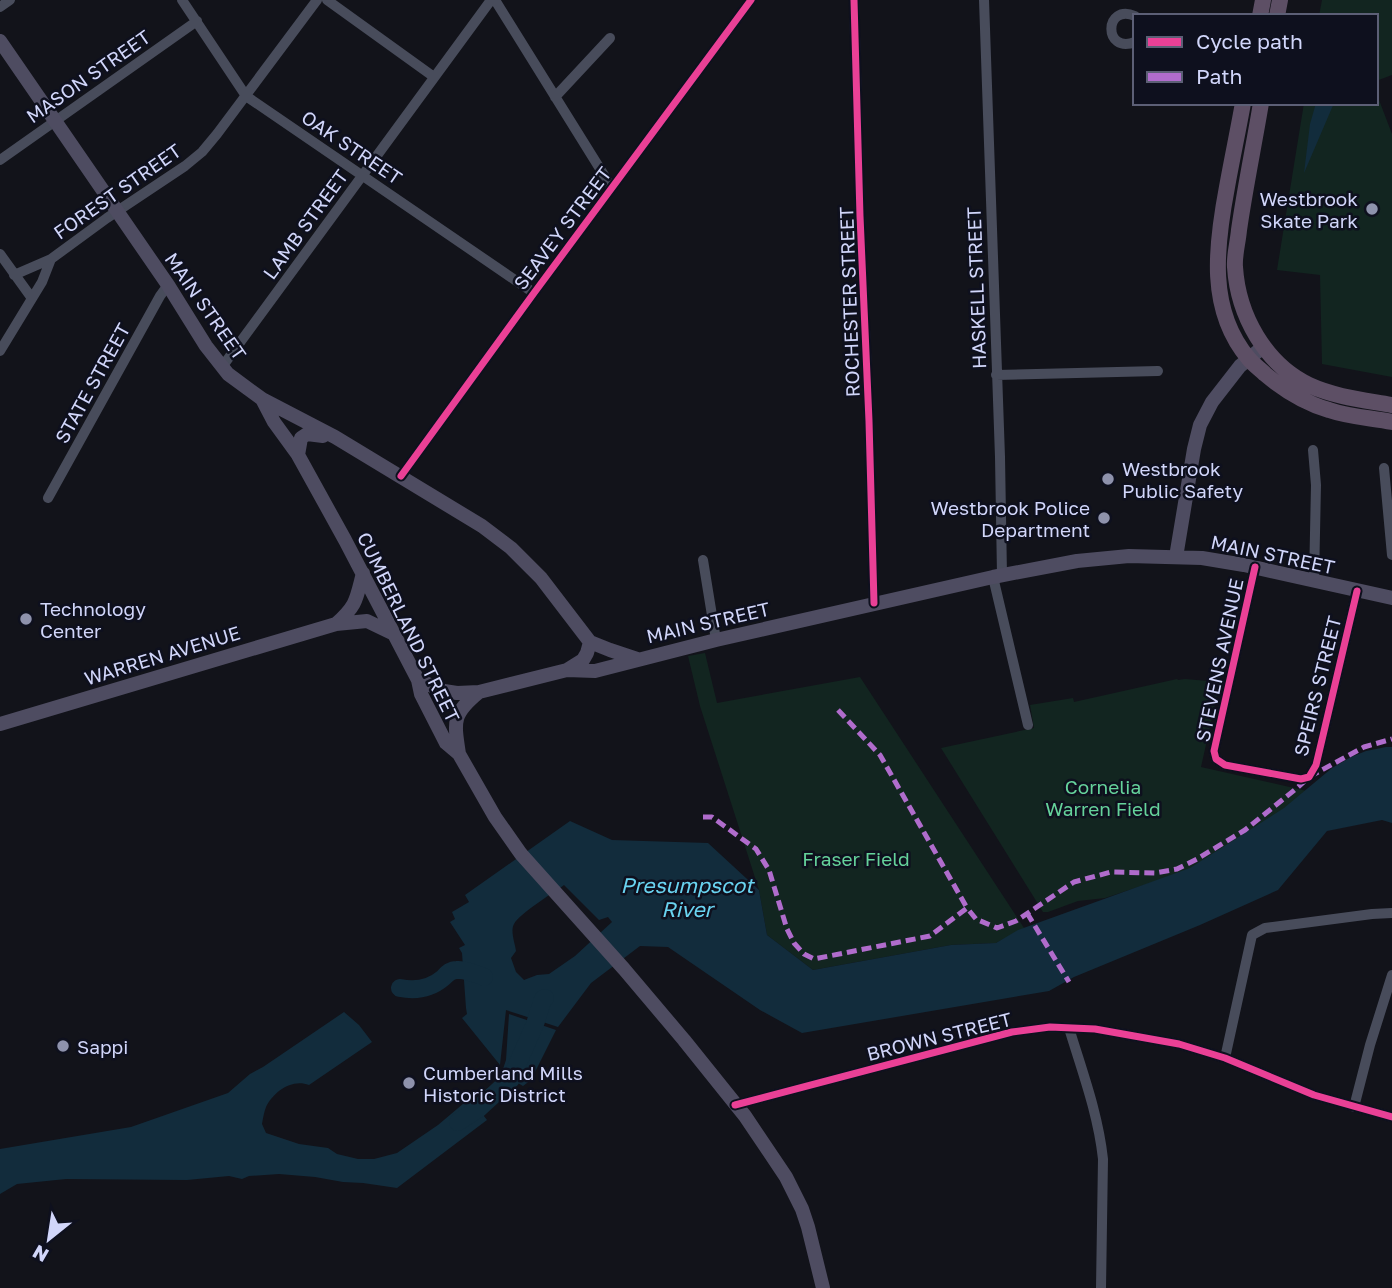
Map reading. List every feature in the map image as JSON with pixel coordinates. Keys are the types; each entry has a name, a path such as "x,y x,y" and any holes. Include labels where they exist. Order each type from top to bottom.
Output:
{"highway":[{"path":"1243,105 1217,251 1217,282 1224,313 1233,334 1249,359 1276,384 1305,401 1331,411 1392,422"},
{"path":"1261,105 1234,266 1241,302 1251,326 1273,359 1308,384 1334,394 1392,405"}],"main road":[{"name":"MAIN STREET","path":"0,41 222,367 261,399 335,438 482,526 511,548 541,578 590,642 637,659 997,576 1077,561 1147,555 1202,558 1255,567 1392,598"},
{"path":"1175,557 1200,425 1212,402 1240,366 1263,347"},
{"name":"CUMBERLAND STREET","path":"261,399 298,455 363,573 418,680 421,694 446,743 459,754 495,817 521,854 684,1040 786,1177 808,1227 823,1288"},
{"path":"298,455 301,438 307,434 335,438"},
{"path":"336,624 355,603 363,573"},
{"name":"WARREN AVENUE","path":"0,724 336,624 367,621 394,634"},
{"path":"567,670 583,660 590,642"},
{"path":"418,680 444,691 479,692 567,670 596,671 637,659"},
{"path":"459,754 456,719 465,704 479,692"}],"street":[{"path":"0,7 10,0"},
{"name":"OAK STREET","path":"182,0 246,96 534,293"},
{"name":"FOREST STREET","path":"0,351 41,282 51,259 202,152 317,0"},
{"path":"327,0 434,77"},
{"path":"493,0 612,188"},
{"name":"LAMB STREET","path":"222,367 493,0"},
{"name":"SEAVEY STREET","path":"401,476 751,0"},
{"name":"ROCHESTER STREET","path":"854,0 874,603"},
{"name":"HASKELL STREET","path":"984,0 1000,457 997,576 1028,725"},
{"path":"1128,0 1131,14 1118,15 1112,23 1111,34 1122,44 1133,44"},
{"name":"MASON STREET","path":"0,160 197,21"},
{"path":"555,97 610,38"},
{"path":"0,254 32,297"},
{"path":"14,275 51,259"},
{"name":"STATE STREET","path":"48,498 168,285"},
{"path":"996,376 1158,372"},
{"path":"1313,450 1316,496 1314,581"},
{"path":"1384,468 1392,555"},
{"path":"703,560 716,640"},
{"name":"STEVENS AVENUE","path":"1216,759 1216,740 1255,567"},
{"name":"SPEIRS STREET","path":"1216,759 1225,765 1275,775 1301,779 1309,777 1319,754 1357,591"},
{"path":"1226,1058 1252,935 1265,928 1392,913"},
{"path":"1354,1107 1392,975"},
{"path":"1069,1027 1101,1139 1101,1288"},
{"name":"BROWN STREET","path":"735,1105 1012,1032 1069,1027 1111,1030 1179,1044 1226,1058 1289,1085 1392,1117"}],"green space":[{"path":"1322,0 1392,0 1392,75 1378,80 1378,14 1319,14"},
{"path":"1378,97 1392,134 1392,377 1322,364 1320,275 1277,270 1304,105 1378,105"},
{"name":"Fraser Field","path":"705,653 717,703 860,677 1024,928 996,943 951,945 813,970 767,935 759,890 700,706 688,656"},
{"name":"Cornelia Warren Field","path":"1177,679 1220,682 1201,767 1307,791 1234,855 1105,898 1078,901 1043,912 941,748 1034,728 1030,705 1073,698 1074,702"}],"water":[{"path":"1315,105 1333,105 1304,173 1310,124"},
{"name":"Presumpscot River","path":"1392,747 1392,823 1382,820 1327,831 1278,890 1074,977 1049,991 802,1033 760,1010 668,947 640,946 591,983 558,1027 506,1010 500,1065 462,1018 467,1014 462,953 459,948 465,945 450,922 455,919 452,912 469,902 465,895 570,821 612,840 708,843 759,890 767,935 813,970 951,945 996,943 1018,930 1190,868 1284,808 1332,768 1366,751","holes":["564,885 599,920 608,917 612,922 575,956 549,974 524,980 516,972 511,958 516,951 514,924"]},
{"path":"344,1012 372,1042 309,1085 296,1083 278,1092 266,1107 262,1124 266,1133 299,1144 328,1148 337,1154 358,1159 374,1159 397,1153 438,1125 470,1098 487,1120 397,1188 279,1174 242,1179 229,1176 187,1180 66,1179 17,1184 0,1194 0,1149 131,1127 228,1093 250,1074"},
{"path":"509,1014 556,1030 531,1080 523,1086 511,1079 503,1069"}],"waterway":[{"name":"Presumpscot River","path":"400,988 428,987 455,970 484,977"},
{"name":"Presumpscot River","path":"458,1122 478,1109 511,1079 545,998"}],"marked path":[{"path":"838,710 880,755 967,908"},
{"path":"703,817 712,817 756,849 769,870 794,943 804,954 814,959 930,936 967,908 976,919 997,928 1016,921 1074,882 1111,872 1155,873 1177,869 1245,830 1309,777 1364,747 1392,739"},
{"path":"1027,913 1069,982"}],"cycle path":[{"path":"401,476 751,0"},
{"path":"854,0 874,603"},
{"path":"1255,567 1214,751 1216,759 1225,765 1301,779 1309,777 1316,765 1357,591"},
{"path":"735,1105 1012,1032 1050,1027 1095,1029 1179,1044 1225,1058 1314,1095 1392,1117"}],"place":[{"name":"Westbrook Skate Park","path":"1372,209"},
{"name":"Westbrook Public Safety","path":"1108,479"},
{"name":"Westbrook Police Department","path":"1104,518"},
{"name":"Technology Center","path":"26,619"},
{"name":"Sappi","path":"63,1046"},
{"name":"Cumberland Mills Historic District","path":"409,1083"}]}
